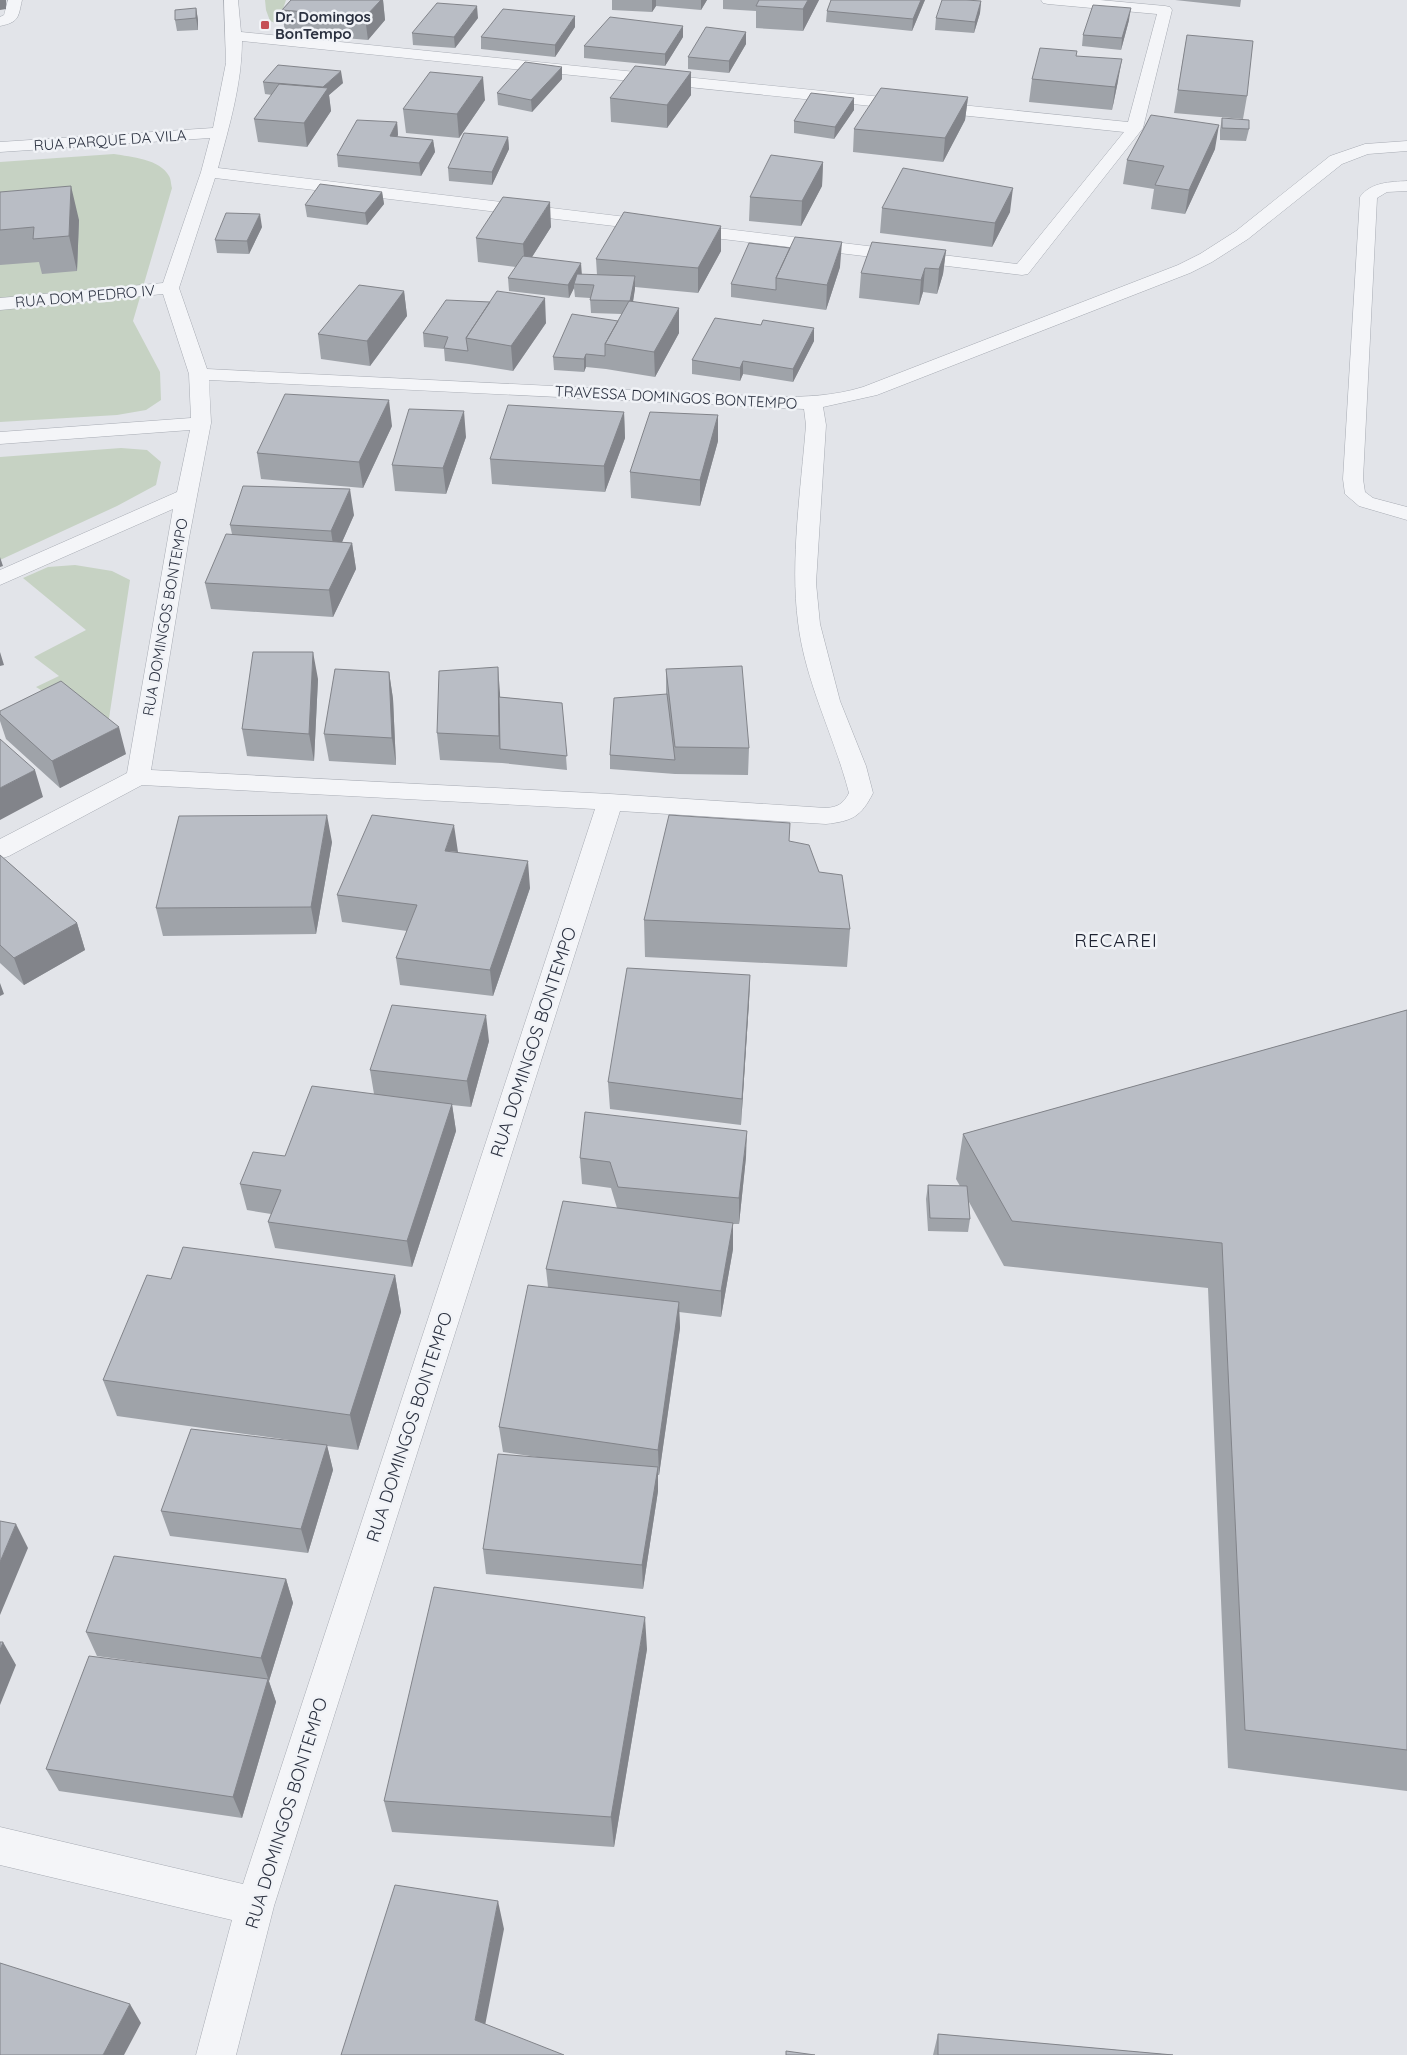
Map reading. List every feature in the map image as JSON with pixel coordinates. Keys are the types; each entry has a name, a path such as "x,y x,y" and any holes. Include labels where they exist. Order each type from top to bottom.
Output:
{"street":[{"path":"0,22 11,18 15,0"},
{"path":"170,288 209,172 220,132 234,63 231,0"},
{"path":"209,172 1022,270 1135,128 1165,10 1048,0"},
{"path":"234,36 1135,128"},
{"name":"RUA PARQUE DA VILA","path":"0,147 220,132"},
{"name":"TRAVESSA DOMINGOS BONTEMPO","path":"198,374 813,404 834,401 870,391 1184,269 1225,246 1336,160 1366,149 1407,146"},
{"path":"1407,186 1386,187 1376,190 1369,197 1353,479 1355,494 1366,502 1407,514"},
{"name":"RUA DOM PEDRO IV","path":"0,304 170,288"},
{"name":"RUA DOMINGOS BONTEMPO","path":"138,777 178,538 201,423 198,374 170,288"},
{"path":"0,850 138,777 610,802 826,816 843,815 854,808 862,793 854,766 828,701 809,624 805,583 816,425 813,404"},
{"path":"0,438 201,423"},
{"path":"0,578 187,495"},
{"name":"RUA DOMINGOS BONTEMPO","path":"216,2055 255,1906 610,802"},
{"path":"0,1846 255,1906"}],"green space":[{"path":"265,0 286,0 278,24 270,21"},
{"path":"114,154 152,162 165,170 171,180 172,188 133,321 160,372 161,400 146,410 117,415 0,422 0,162"},
{"path":"121,448 147,450 161,462 156,485 117,506 0,560 0,457"},
{"path":"75,565 112,571 130,580 106,738 65,705 36,687 59,676 34,657 86,630 23,578 48,567"}],"building":[{"path":"291,0 381,0 365,17 282,10"},
{"path":"759,0 808,0 803,9 756,6"},
{"path":"831,0 921,0 913,19 827,11"},
{"path":"942,0 981,1 975,22 936,18"},
{"path":"437,3 477,6 454,37 412,33"},
{"path":"1093,5 1131,8 1122,38 1083,35"},
{"path":"196,8 196,18 175,20 175,10"},
{"path":"503,9 575,16 555,45 481,37"},
{"path":"610,17 683,26 665,54 584,46"},
{"path":"706,27 746,32 729,61 688,57"},
{"path":"1187,35 1253,41 1247,96 1178,90"},
{"path":"1040,48 1077,51 1076,56 1122,59 1115,87 1032,79"},
{"path":"525,62 562,67 531,100 497,93"},
{"path":"278,65 341,71 323,87 263,82"},
{"path":"635,66 691,72 667,105 610,98"},
{"path":"430,72 483,77 457,114 403,109"},
{"path":"279,84 328,88 304,123 254,119"},
{"path":"881,88 968,97 945,138 854,129"},
{"path":"811,93 854,98 835,127 794,121"},
{"path":"1151,115 1219,125 1189,190 1155,185 1164,166 1127,160"},
{"path":"1222,118 1249,120 1249,129 1222,128"},
{"path":"357,120 397,122 390,136 433,140 419,163 337,155"},
{"path":"464,133 508,137 492,172 448,168"},
{"path":"771,155 823,162 802,201 750,197"},
{"path":"903,168 1013,188 995,223 882,208"},
{"path":"320,184 382,192 365,213 305,205"},
{"path":"71,186 69,236 33,239 34,227 0,230 0,192"},
{"path":"503,197 550,202 523,244 476,238"},
{"path":"624,212 721,226 698,268 596,259"},
{"path":"226,213 260,214 247,241 215,240"},
{"path":"795,237 842,242 827,285 776,278"},
{"path":"872,242 946,250 939,269 925,268 921,280 861,273"},
{"path":"749,243 790,248 776,278 776,290 731,284"},
{"path":"523,256 581,263 568,285 508,278"},
{"path":"577,274 635,276 630,301 590,300 594,285 574,284"},
{"path":"359,285 404,291 367,341 318,334"},
{"path":"497,291 545,298 511,346 466,338"},
{"path":"446,300 490,302 466,338 468,351 444,348 448,337 423,333"},
{"path":"629,301 679,308 654,352 605,344"},
{"path":"572,314 618,321 605,344 605,356 586,354 584,359 553,357"},
{"path":"715,318 761,325 763,320 814,328 793,369 743,361 740,368 692,360"},
{"path":"285,394 389,400 359,462 257,453"},
{"path":"508,405 624,412 604,466 490,459"},
{"path":"409,409 464,411 443,468 392,465"},
{"path":"650,412 718,415 700,480 630,472"},
{"path":"243,486 350,489 331,531 230,525"},
{"path":"226,534 352,543 329,590 205,583"},
{"path":"253,652 313,652 309,734 242,729"},
{"path":"742,666 749,748 675,747 666,669"},
{"path":"498,667 499,736 437,733 439,671"},
{"path":"335,669 389,672 392,738 324,734"},
{"path":"61,681 119,727 52,761 0,714 0,711"},
{"path":"667,694 675,760 610,755 614,698"},
{"path":"499,697 562,703 567,756 500,749"},
{"path":"0,739 35,770 0,788"},
{"path":"327,815 311,907 156,908 179,816"},
{"path":"372,815 454,825 445,851 528,861 490,970 396,958 417,905 337,895"},
{"path":"669,815 790,823 789,841 809,845 819,872 842,875 850,929 644,920"},
{"path":"0,855 77,923 14,958 0,945"},
{"path":"627,968 750,975 742,1099 608,1082"},
{"path":"392,1005 486,1015 467,1081 370,1070"},
{"path":"1407,1010 1407,1750 1245,1730 1222,1243 1012,1221 963,1134"},
{"path":"312,1086 452,1104 407,1241 268,1222 281,1190 240,1184 253,1152 285,1156"},
{"path":"585,1112 747,1131 739,1198 618,1187 610,1162 580,1158"},
{"path":"928,1185 967,1186 970,1219 930,1218"},
{"path":"563,1201 733,1223 721,1291 546,1269"},
{"path":"183,1247 395,1275 350,1415 103,1380 147,1275 171,1279"},
{"path":"528,1285 679,1302 658,1450 499,1427"},
{"path":"191,1429 327,1445 301,1529 161,1511"},
{"path":"498,1454 658,1467 642,1565 483,1549"},
{"path":"0,1521 16,1524 0,1562"},
{"path":"114,1556 286,1579 261,1658 86,1632"},
{"path":"434,1587 645,1617 611,1817 384,1801"},
{"path":"89,1656 268,1679 233,1797 46,1769"},
{"path":"395,1885 498,1901 475,2020 564,2055 341,2055"},
{"path":"0,1963 130,2004 103,2055 0,2055"},
{"path":"938,2034 1173,2055 938,2055"},
{"path":"786,2051 815,2055 786,2055"}],"place":[{"name":"Dr. Domingos BonTempo","path":"265,25"}],"district":[{"name":"RECAREI","path":"1116,940"}]}
